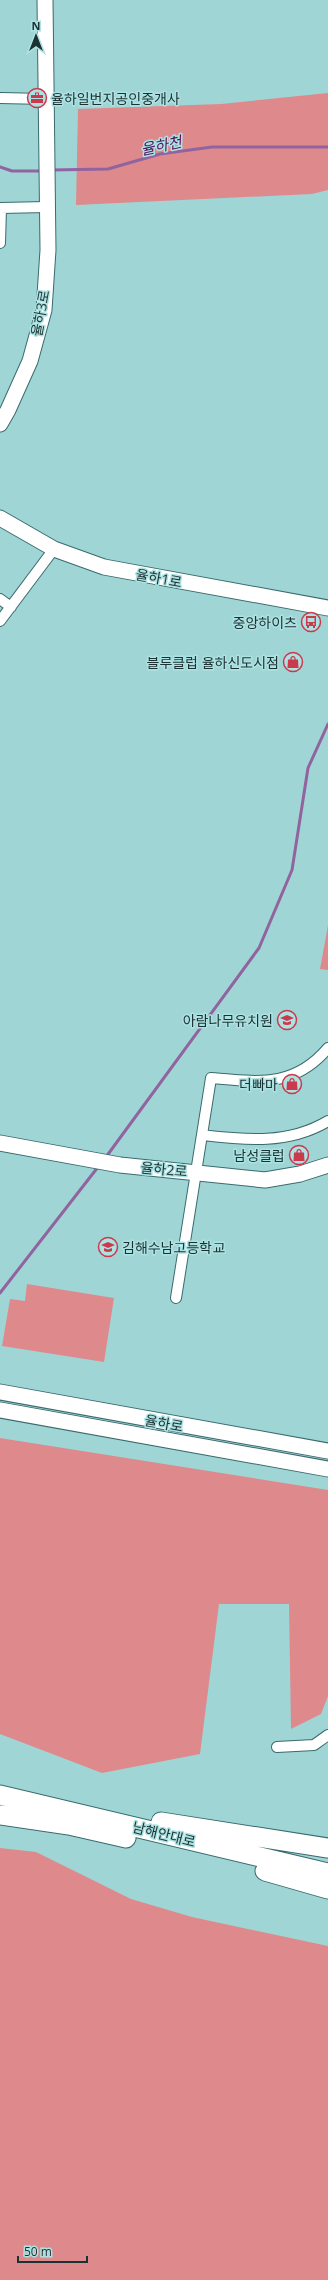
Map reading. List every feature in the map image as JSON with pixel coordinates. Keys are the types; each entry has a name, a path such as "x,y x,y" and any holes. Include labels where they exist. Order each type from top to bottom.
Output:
{"highway":[{"name":"남해안대로","path":"0,1796 328,1873"},
{"path":"21,1800 328,1848"},
{"name":"남해안대로","path":"0,1814 69,1825 264,1871 328,1889"}],"street":[{"path":"0,98 46,99 45,0"},
{"name":"율하3로","path":"0,424 8,410 30,361 44,310 48,250 46,99"},
{"path":"0,243 1,208 47,202"},
{"name":"율하1로","path":"0,518 54,549 104,567 143,576 328,608"},
{"path":"0,622 54,549"},
{"path":"0,598 11,607"},
{"path":"176,1298 211,1078 256,1082 274,1081 293,1076 308,1067 328,1048"},
{"path":"202,1136 256,1141 288,1138 317,1128 328,1121"},
{"name":"율하2로","path":"0,1143 120,1165 265,1180 300,1174 328,1165"},
{"name":"율하로","path":"0,1392 328,1451"},
{"name":"율하로","path":"0,1410 328,1469"},
{"path":"277,1747 314,1745 328,1735"}],"shaded area":[{"path":"328,93 328,190 312,194 76,205 78,109 221,104"},
{"path":"328,925 328,970 320,969"},
{"path":"27,1284 114,1298 104,1362 2,1346 10,1299 25,1301"},
{"path":"0,1438 328,1490 328,1696 321,1714 291,1729 289,1604 219,1604 200,1754 102,1773 0,1734"},
{"path":"0,1848 36,1852 131,1899 192,1917 328,1946 328,2280 0,2280"}],"waterway":[{"name":"율하천","path":"51,170 108,169 160,154 212,147 328,147"},
{"name":"율하천","path":"0,167 12,171 44,171"},
{"path":"106,1157 259,948 292,870 308,768 328,724"},
{"path":"0,1293 98,1167"}],"place":[{"name":"율하일번지공인중개사","path":"37,98"},
{"name":"중앙하이츠","path":"311,622"},
{"name":"블루클럽 율하신도시점","path":"293,662"},
{"name":"아람나무유치원","path":"287,1020"},
{"name":"더빠마","path":"292,1084"},
{"name":"남성클럽","path":"299,1155"},
{"name":"김해수남고등학교","path":"108,1247"}]}
